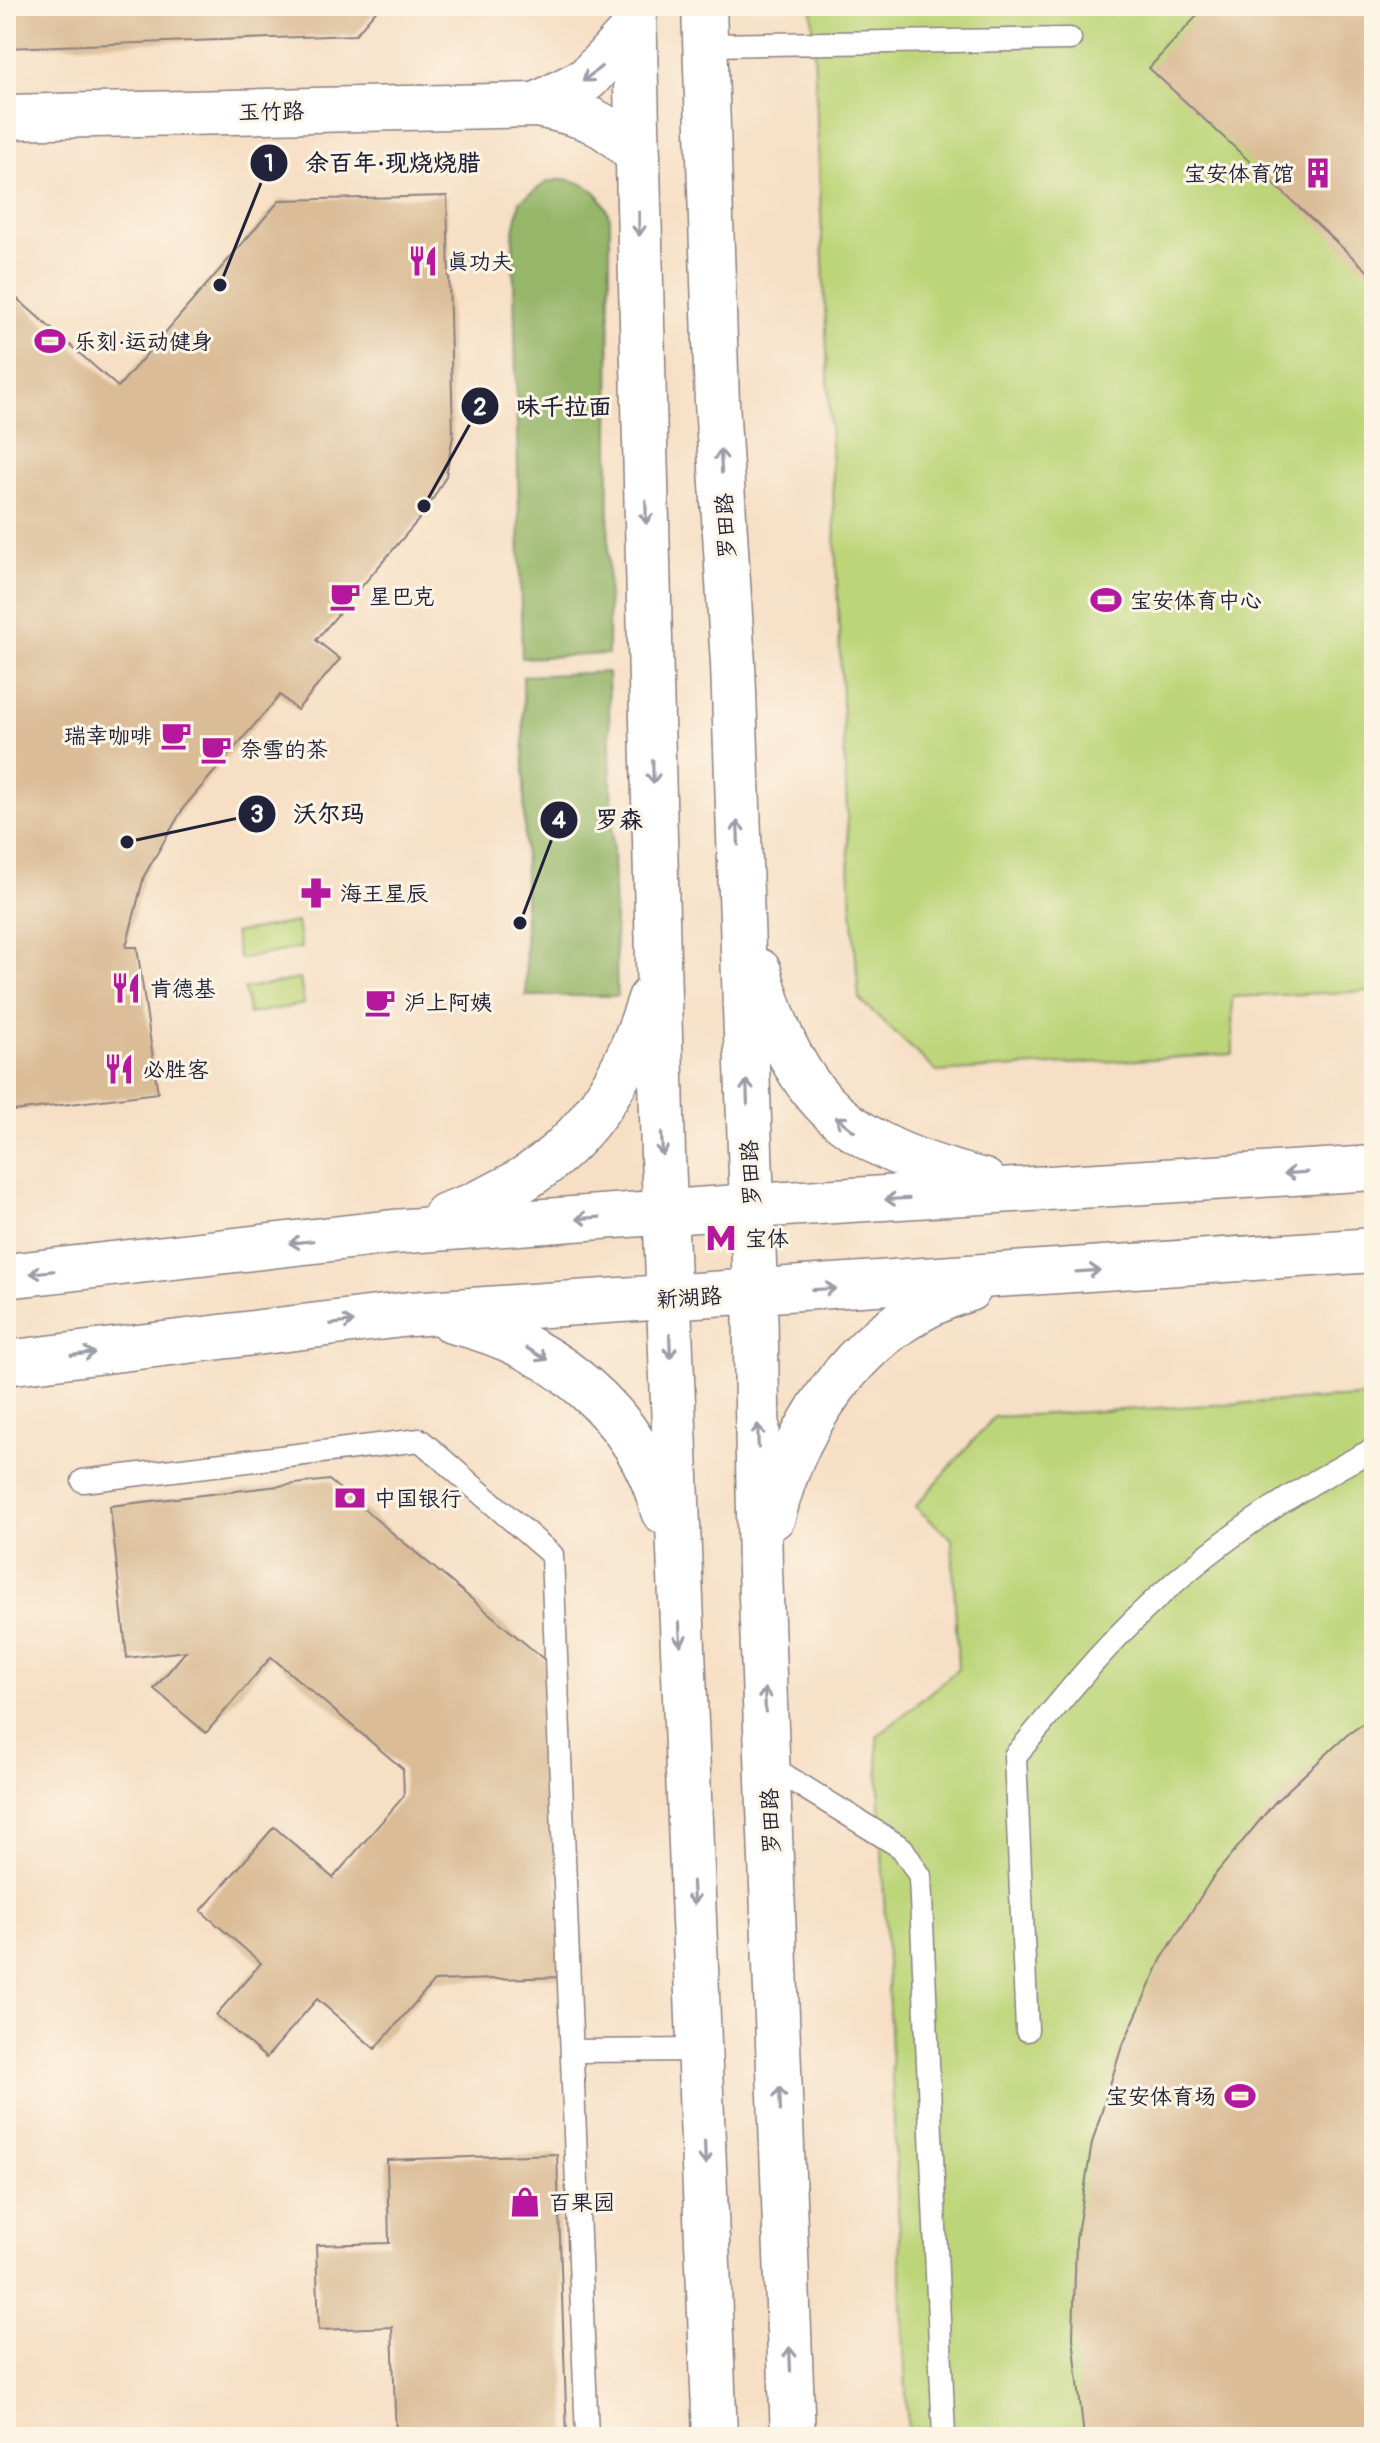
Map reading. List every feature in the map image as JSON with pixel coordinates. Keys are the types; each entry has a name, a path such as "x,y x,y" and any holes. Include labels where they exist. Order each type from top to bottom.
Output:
{"main road":[{"name":"玉竹路","path":"536,105 587,79 634,17"},
{"path":"634,17 665,1212 677,1566 701,2050 715,2437"},
{"name":"罗田路","path":"705,25 717,402 733,664 755,1292 760,1570 793,2437"},
{"name":"玉竹路","path":"6,117 536,105 577,113 598,122 618,134 638,156"},
{"path":"741,904 771,1017 806,1083 825,1107 866,1139 903,1158 1021,1191"},
{"path":"393,1232 473,1206 516,1187 559,1155 585,1126 620,1073 640,1032 658,970"},
{"path":"6,1276 393,1232 752,1206 1374,1168"},
{"name":"新湖路","path":"6,1363 410,1314 1010,1277 1374,1250"},
{"path":"760,1570 783,1476 803,1433 847,1369 903,1322 940,1297 1010,1277"},
{"path":"410,1314 498,1334 561,1368 593,1393 632,1440 656,1484 677,1566"}],"lane":[{"path":"705,25 1070,39"},
{"path":"83,1481 420,1440 552,1555 587,2437"},
{"path":"1027,2030 1015,1756 1106,1648 1184,1573 1305,1484 1374,1449"},
{"path":"768,1765 902,1848 920,1876 944,2437"},
{"path":"574,2051 701,2050"}],"green space":[{"name":"宝安体育中心","path":"812,6 1374,6 1374,991 1232,997 1233,1054 937,1072 859,999 850,882"},
{"path":"564,179 581,183 594,191 604,203 610,219 608,654 522,658 513,236 520,201 547,182"},
{"path":"608,672 617,996 526,996 523,676"},
{"path":"297,922 301,948 239,959 234,933"},
{"path":"300,979 304,1004 249,1014 244,989"},
{"path":"1374,1396 1374,2437 908,2437 877,1737 958,1669 952,1539 915,1507 994,1417"}],"building":[{"path":"6,6 380,6 355,35 6,48"},
{"name":"宝安体育馆","path":"1206,6 1374,6 1374,277 1149,68"},
{"path":"447,196 453,436 446,476 426,511 316,640 340,659 297,710 280,695 184,807 144,876 126,947 137,947 158,1093 6,1112 6,289 118,387 280,200"},
{"path":"329,1480 552,1666 561,1977 434,1981 375,2049 317,1999 266,2058 216,2015 261,1963 201,1911 274,1827 333,1878 404,1796 403,1769 271,1657 206,1733 154,1689 186,1651 127,1658 110,1506"},
{"name":"宝安体育场","path":"1374,1716 1374,2437 1084,2437 1073,2337 1076,2240 1092,2143 1121,2049 1161,1960 1213,1877 1275,1802 1347,1735"},
{"path":"557,2154 567,2437 396,2437 392,2327 319,2330 316,2245 389,2243 387,2160"}],"place":[{"name":"宝安体育馆","path":"1318,173"},
{"name":"真功夫","path":"423,261"},
{"name":"余百年·现烧烧腊","path":"220,285"},
{"name":"乐刻·运动健身","path":"50,341"},
{"name":"味千拉面","path":"424,506"},
{"name":"星巴克","path":"345,596"},
{"name":"宝安体育中心","path":"1106,600"},
{"name":"瑞幸咖啡","path":"176,735"},
{"name":"奈雪的茶","path":"216,749"},
{"name":"沃尔玛","path":"127,842"},
{"name":"海王星辰","path":"316,893"},
{"name":"罗森","path":"520,923"},
{"name":"肯德基","path":"126,988"},
{"name":"沪上阿姨","path":"380,1002"},
{"name":"必胜客","path":"119,1069"},
{"name":"宝体","path":"721,1238"},
{"name":"中国银行","path":"350,1498"},
{"name":"宝安体育场","path":"1240,2096"},
{"name":"百果园","path":"525,2202"}]}
